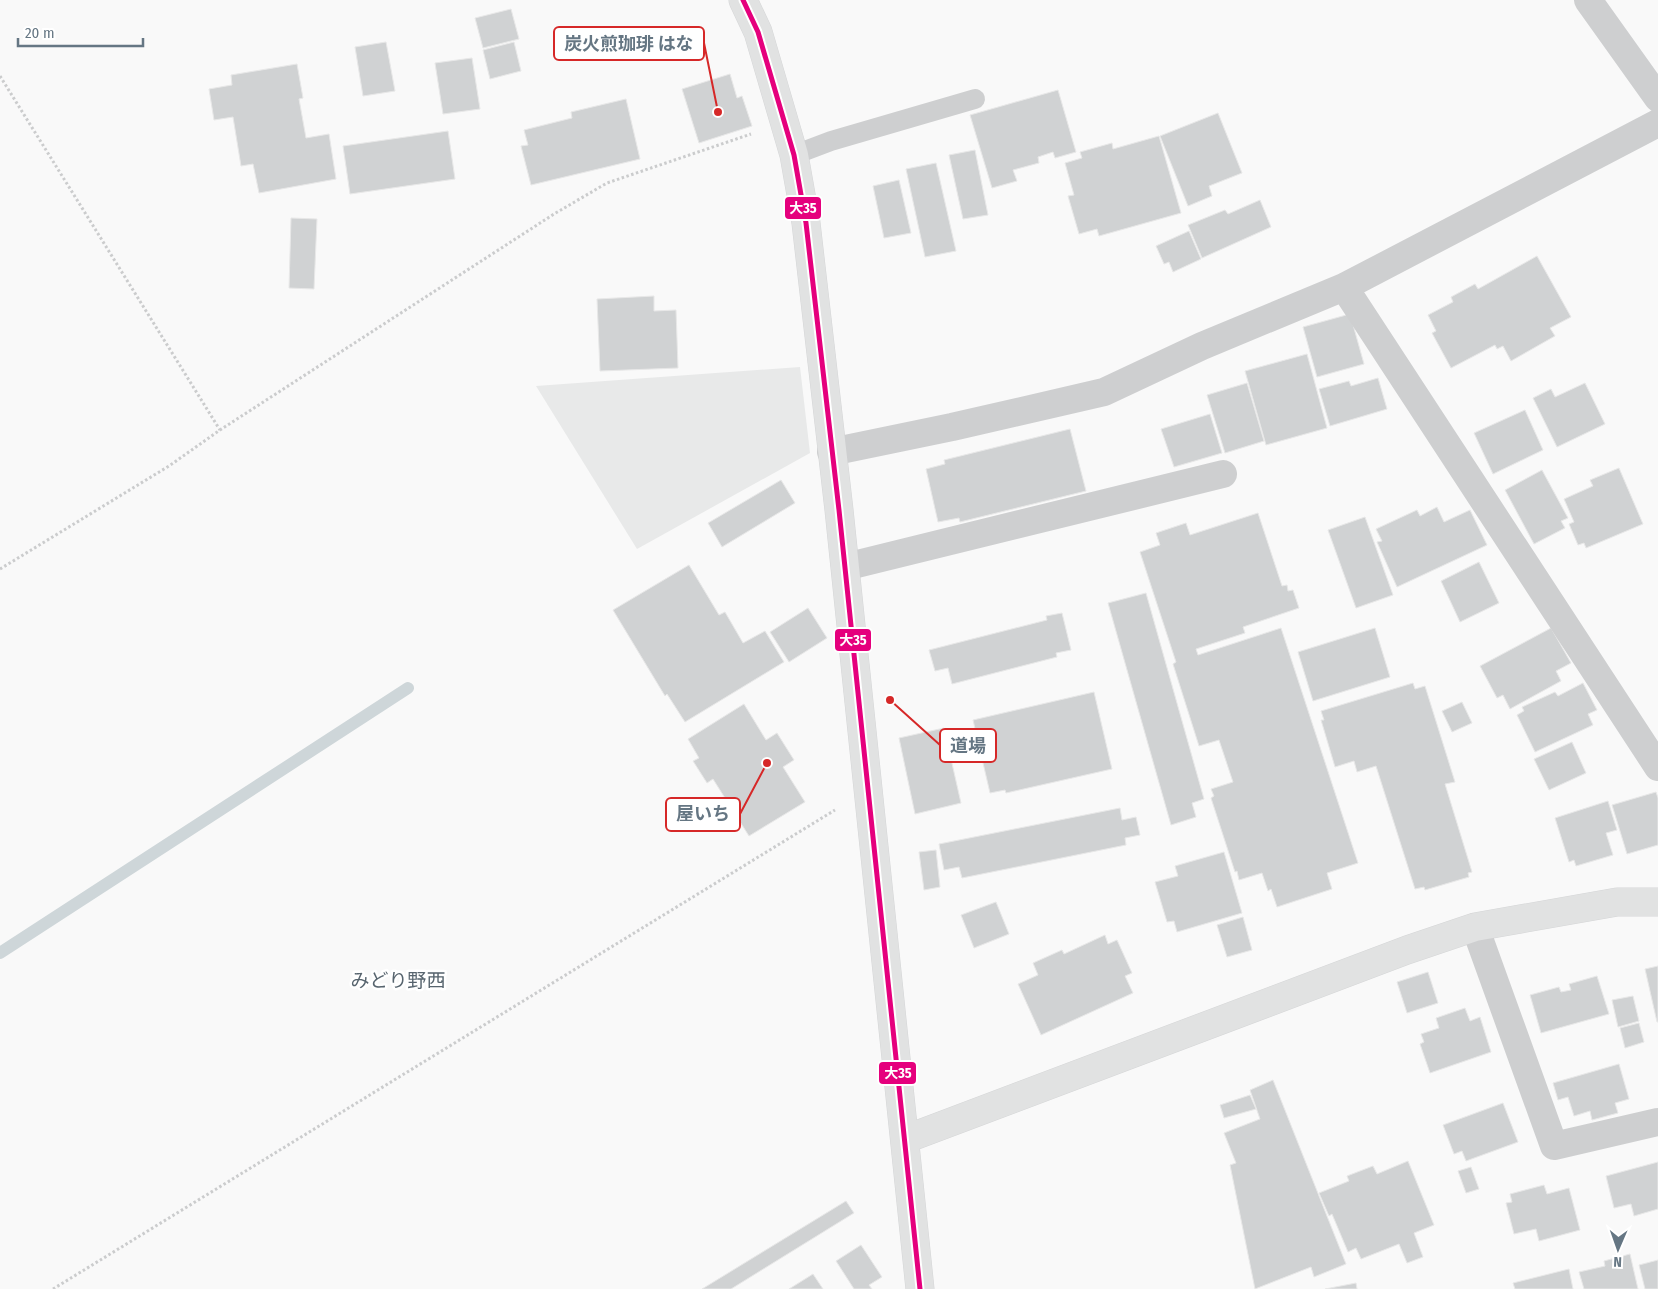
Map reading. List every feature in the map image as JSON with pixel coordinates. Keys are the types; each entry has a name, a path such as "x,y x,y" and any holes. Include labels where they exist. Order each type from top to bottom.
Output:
{"main road":[{"path":"743,0 758,32 785,122 794,155 806,223 845,567 906,1139 920,1289"},
{"path":"906,1139 1407,950 1475,927 1617,902 1658,902"}],"street":[{"path":"1588,0 1656,90"},
{"path":"831,452 952,427 1104,392 1202,346 1344,287 1658,123"},
{"path":"1344,287 1658,767"},
{"path":"845,567 1223,474"},
{"path":"1475,927 1554,1146 1658,1122"}],"lane":[{"path":"794,155 831,141 975,99"}],"path":[{"path":"0,76 220,430"},
{"path":"0,569 169,466 220,430 554,214 607,182 785,122"},
{"path":"53,1289 868,790"}],"shaded area":[{"path":"800,367 810,453 637,549 536,386"}],"building":[{"path":"511,9 519,39 483,48 475,18"},
{"path":"386,42 395,91 363,96 355,47"},
{"path":"514,42 521,71 490,79 483,50"},
{"path":"472,58 480,109 443,114 435,63"},
{"path":"297,64 303,98 299,99 306,138 329,134 336,179 259,193 253,164 241,166 233,117 214,120 209,89 232,85 231,75"},
{"path":"730,74 737,98 742,96 752,126 699,143 682,89"},
{"path":"1058,90 1076,152 1055,158 1053,152 1038,157 1039,163 1013,170 1017,181 992,188 970,115"},
{"path":"626,99 640,159 531,185 521,146 528,145 524,130 572,118 571,112"},
{"path":"1218,113 1242,173 1209,186 1212,196 1188,206 1160,136"},
{"path":"448,131 455,179 350,194 343,146"},
{"path":"1159,136 1181,213 1099,236 1097,229 1079,234 1068,196 1074,195 1065,163 1082,158 1080,152 1112,143 1113,149"},
{"path":"975,150 988,215 963,219 949,155"},
{"path":"936,163 956,251 925,257 906,169"},
{"path":"899,180 911,233 884,238 873,186"},
{"path":"1260,200 1271,227 1202,258 1188,225 1225,210 1228,214"},
{"path":"291,218 317,219 314,289 289,288"},
{"path":"1189,231 1201,259 1173,272 1169,262 1164,264 1156,246"},
{"path":"1537,256 1571,317 1550,328 1555,336 1511,361 1503,346 1497,349 1495,345 1451,368 1432,333 1436,331 1428,315 1453,302 1451,297 1475,284 1478,289"},
{"path":"654,296 654,311 676,310 678,368 600,371 597,299"},
{"path":"1350,314 1364,364 1317,377 1303,327"},
{"path":"1307,354 1327,428 1266,445 1245,371"},
{"path":"1378,378 1387,409 1330,426 1319,389 1349,381 1351,386"},
{"path":"1247,383 1264,441 1225,453 1207,395"},
{"path":"1585,383 1605,424 1557,447 1533,398 1551,389 1555,397"},
{"path":"1525,410 1543,450 1493,474 1474,433"},
{"path":"1210,414 1222,453 1174,467 1161,429"},
{"path":"1070,429 1086,491 960,522 959,518 938,522 926,469 945,464 944,460"},
{"path":"1619,468 1643,524 1586,548 1584,543 1578,545 1569,524 1574,522 1564,499 1593,486 1590,480"},
{"path":"1542,470 1568,518 1561,521 1565,528 1534,544 1505,490"},
{"path":"781,480 795,503 722,547 708,523"},
{"path":"1437,507 1444,522 1470,510 1487,545 1397,587 1377,542 1382,541 1376,529 1417,510 1420,516"},
{"path":"1258,513 1282,586 1287,585 1288,591 1293,590 1299,608 1243,627 1245,633 1196,649 1198,655 1281,628 1358,863 1327,873 1332,889 1277,907 1271,889 1268,891 1262,873 1239,880 1237,871 1235,872 1211,798 1214,796 1211,789 1233,782 1219,740 1199,746 1173,664 1176,662 1140,552 1160,545 1156,533 1186,523 1190,535"},
{"path":"1365,517 1393,595 1356,608 1328,530"},
{"path":"1479,562 1499,603 1460,622 1441,581"},
{"path":"689,565 719,615 725,612 743,643 765,631 784,662 685,722 667,694 665,696 613,610"},
{"path":"1146,593 1204,799 1192,803 1196,817 1171,825 1108,603"},
{"path":"808,608 827,638 789,662 770,632"},
{"path":"1062,613 1071,650 1056,653 1057,657 952,684 948,668 935,671 929,650 1047,620 1046,616"},
{"path":"1375,628 1390,677 1313,701 1298,652"},
{"path":"1551,628 1571,663 1556,671 1561,681 1510,709 1503,695 1497,698 1480,666"},
{"path":"1413,683 1415,689 1425,686 1455,782 1445,784 1472,872 1468,873 1469,877 1425,890 1424,887 1415,889 1376,766 1357,772 1354,761 1335,767 1321,720 1324,720 1321,711"},
{"path":"1583,683 1597,710 1588,714 1593,725 1535,752 1517,715 1524,711 1522,707 1555,692 1558,696"},
{"path":"1094,692 1112,769 1006,793 1005,790 990,793 973,720"},
{"path":"1462,702 1472,723 1452,732 1442,711"},
{"path":"744,704 766,740 777,733 794,760 783,767 805,802 749,836 713,779 707,783 693,761 699,758 688,739"},
{"path":"944,728 961,803 915,814 899,738"},
{"path":"1572,742 1586,773 1549,790 1534,759"},
{"path":"1656,792 1658,798 1658,845 1627,854 1612,805"},
{"path":"1608,801 1617,830 1606,833 1613,855 1576,866 1574,860 1569,862 1555,818"},
{"path":"1120,808 1122,820 1136,817 1140,835 1125,838 1126,845 962,878 959,867 944,870 939,844"},
{"path":"936,850 940,887 924,890 919,852"},
{"path":"1224,852 1242,913 1177,932 1174,921 1167,922 1155,882 1178,876 1175,866"},
{"path":"996,902 1009,934 974,948 961,915"},
{"path":"1243,917 1252,950 1227,957 1217,925"},
{"path":"1105,935 1108,944 1117,940 1132,973 1125,976 1133,993 1041,1035 1018,984 1038,975 1033,963 1062,950 1064,954"},
{"path":"1658,966 1658,1022 1657,1022 1645,969"},
{"path":"1428,972 1438,1003 1407,1013 1397,982"},
{"path":"1597,976 1609,1014 1541,1033 1530,995 1559,987 1561,992 1571,990 1569,984"},
{"path":"1633,996 1639,1021 1618,1027 1612,1000"},
{"path":"1465,1008 1470,1021 1480,1017 1491,1052 1430,1073 1420,1044 1424,1042 1421,1034 1439,1028 1436,1018"},
{"path":"1639,1023 1644,1042 1625,1048 1620,1028"},
{"path":"1619,1064 1629,1099 1615,1103 1618,1113 1592,1120 1590,1111 1574,1116 1568,1097 1558,1100 1553,1083"},
{"path":"1273,1080 1346,1264 1314,1277 1311,1267 1255,1289 1230,1165 1236,1163 1224,1133 1260,1119 1250,1090"},
{"path":"1250,1095 1256,1109 1224,1118 1220,1105"},
{"path":"1503,1103 1518,1142 1466,1161 1462,1151 1454,1154 1443,1125"},
{"path":"1408,1161 1434,1225 1414,1233 1423,1257 1407,1263 1399,1244 1361,1259 1356,1248 1348,1252 1332,1214 1329,1216 1319,1193 1349,1181 1347,1176 1373,1166 1377,1174"},
{"path":"1658,1162 1658,1209 1634,1216 1631,1204 1614,1208 1606,1176"},
{"path":"1471,1167 1479,1189 1466,1193 1458,1171"},
{"path":"1544,1185 1547,1194 1569,1188 1580,1230 1539,1241 1536,1229 1514,1234 1506,1203 1512,1202 1510,1194"},
{"path":"846,1201 854,1213 731,1289 702,1289"},
{"path":"861,1245 882,1277 869,1285 872,1289 854,1289 836,1261"},
{"path":"1630,1254 1638,1289 1584,1289 1579,1272 1605,1266 1604,1261"},
{"path":"1658,1260 1658,1289 1645,1289 1639,1265"},
{"path":"1569,1269 1573,1289 1515,1289 1513,1283"},
{"path":"813,1274 823,1289 789,1289"},
{"path":"1356,1283 1357,1289 1325,1289"}],"waterway":[{"path":"0,953 408,688"}],"transit line":[{"name":"大35","path":"743,0 758,32 794,155 806,223 839,510 920,1289"}],"place":[{"name":"炭火煎珈琲 はな","path":"718,112"},
{"name":"道場","path":"890,700"},
{"name":"屋いち","path":"767,763"}],"district":[{"name":"みどり野西","path":"398,980"}]}
